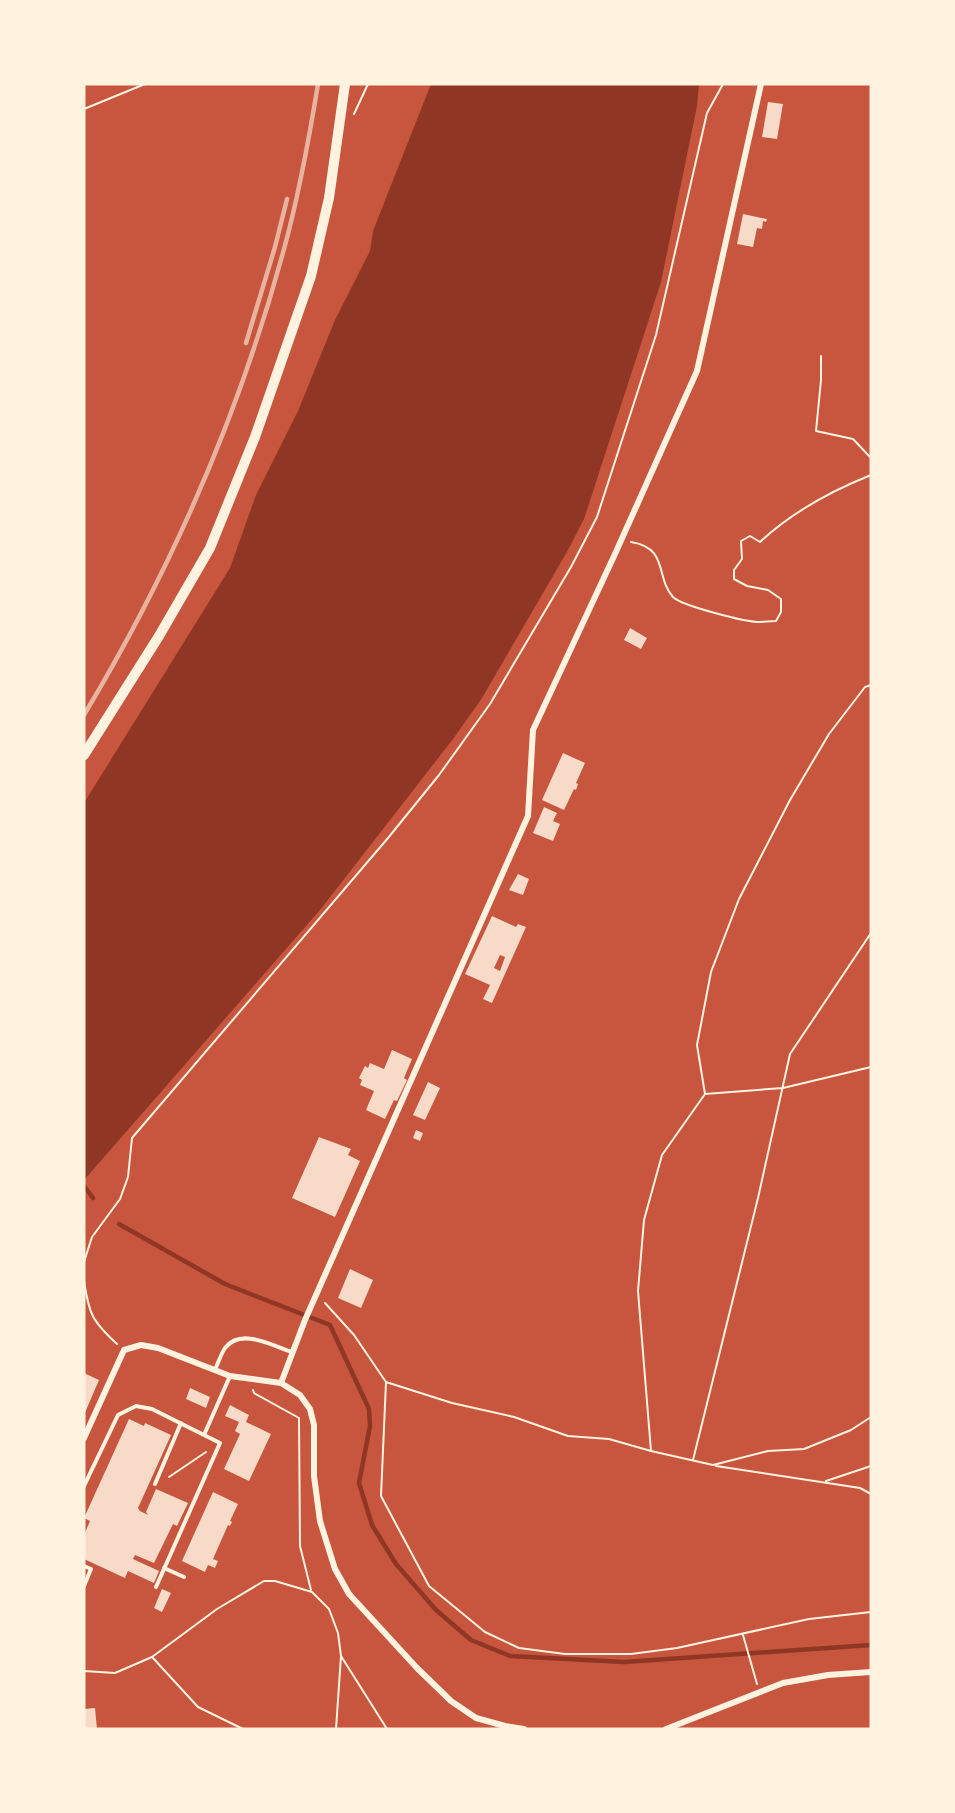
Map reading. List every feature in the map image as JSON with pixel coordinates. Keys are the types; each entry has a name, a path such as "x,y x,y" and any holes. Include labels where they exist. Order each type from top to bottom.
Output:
{"main road":[{"path":"84,755 159,636 210,548 255,437 311,276 329,198 345,84"}],"street":[{"path":"281,1383 317,1294 528,816 533,730 697,371 761,84"},
{"path":"84,1438 124,1350 141,1345 158,1348 230,1376 281,1383 300,1395 310,1409 314,1425 314,1476 320,1521 335,1569 349,1594 417,1668 451,1701 476,1718 524,1729"},
{"path":"666,1729 783,1683 828,1675 871,1672"}],"lane":[{"path":"215,1370 226,1347 238,1339 251,1338 293,1353"},
{"path":"204,1435 230,1376"},
{"path":"84,1486 117,1414 136,1406 152,1409 220,1443 156,1587"},
{"path":"156,1481 181,1423"},
{"path":"84,1566 91,1569 84,1586"},
{"path":"164,1568 184,1577"}],"path":[{"path":"84,109 146,84"},
{"path":"84,1262 92,1237 120,1199 128,1177 132,1137 388,838 439,775 490,704 571,567 597,517 656,335 707,112 723,84"},
{"path":"821,357 816,431 853,439 871,458"},
{"path":"621,541 644,544 657,558 674,597 682,602 756,622 776,621 781,612 781,599 768,590 747,586 734,579 734,570 742,559 741,541 750,536 759,542 778,525 845,485 871,475"},
{"path":"651,1452 638,1291 644,1220 662,1155 705,1094 697,1045 711,972 739,899 790,800 829,734 865,687 871,685"},
{"path":"693,1460 758,1198 790,1054 871,933"},
{"path":"705,1094 783,1088 871,1067"},
{"path":"84,1281 87,1299 97,1325 124,1350"},
{"path":"317,1294 354,1335 386,1382 381,1496 429,1586 485,1632 519,1648 566,1654 631,1654 677,1648 809,1619 871,1612"},
{"path":"248,1379 254,1393 299,1418 300,1546 312,1592"},
{"path":"386,1382 452,1403 514,1417 568,1436 609,1439 651,1452 714,1466 860,1488 871,1494"},
{"path":"714,1466 768,1451 804,1449 851,1430 871,1417"},
{"path":"156,1481 168,1478 212,1448 218,1447"},
{"path":"824,1482 871,1466"},
{"path":"84,1671 115,1673 152,1657 217,1609 264,1581 275,1581 312,1592 329,1609 338,1633 341,1656 336,1729"},
{"path":"743,1634 760,1692"},
{"path":"341,1656 387,1729"},
{"path":"152,1657 198,1707 243,1729"}],"shaded area":[{"path":"431,84 699,84 697,106 661,282 584,519 482,698 453,739 320,910 84,1180 84,803 230,568 256,495 298,411 335,320 370,251 373,231"}],"building":[{"path":"768,102 783,104 777,139 762,137"},
{"path":"743,214 767,219 766,222 763,221 762,229 757,228 753,247 737,244"},
{"path":"630,628 647,638 641,649 624,640"},
{"path":"563,753 585,763 576,783 578,784 576,790 574,789 564,810 542,800"},
{"path":"544,807 557,813 553,821 560,824 553,841 533,833"},
{"path":"518,874 529,879 523,895 509,890"},
{"path":"492,916 516,927 518,924 526,927 492,1003 483,999 490,985 465,974","holes":["500,955 505,957 500,971 494,968"]},
{"path":"392,1050 412,1059 404,1078 407,1080 385,1119 366,1110 374,1091 360,1085 362,1080 359,1078 365,1066 368,1068 370,1063 384,1069"},
{"path":"428,1082 440,1088 425,1120 413,1115"},
{"path":"416,1130 423,1133 420,1141 413,1138"},
{"path":"319,1137 351,1149 348,1155 360,1161 335,1217 292,1198"},
{"path":"350,1269 373,1280 361,1308 338,1298"},
{"path":"84,1373 99,1380 84,1415"},
{"path":"190,1388 210,1397 206,1408 186,1399"},
{"path":"230,1405 249,1415 246,1422 271,1434 249,1481 224,1469 240,1434 235,1431 239,1422 225,1416"},
{"path":"129,1419 144,1426 145,1423 171,1435 138,1508 140,1511 148,1515 146,1512 156,1489 188,1503 177,1526 173,1524 154,1563 135,1555 133,1559 159,1571 154,1583 128,1571 125,1578 84,1559 84,1535 90,1521 84,1518"},
{"path":"213,1492 238,1504 230,1521 232,1522 230,1526 228,1525 213,1559 218,1561 215,1568 208,1565 205,1572 182,1561"},
{"path":"162,1589 171,1593 162,1612 154,1608"},
{"path":"95,1708 97,1729 84,1729 84,1709"}],"waterway":[{"path":"84,1186 93,1198"},
{"path":"119,1224 225,1284 330,1325 369,1409 370,1426 359,1483 372,1525 396,1564 436,1610 471,1640 510,1656 624,1662 871,1645"}],"railway":[{"path":"84,715 146,604 174,547 224,430 266,310 284,249 303,167 318,84"},
{"path":"246,343 287,199"}]}
